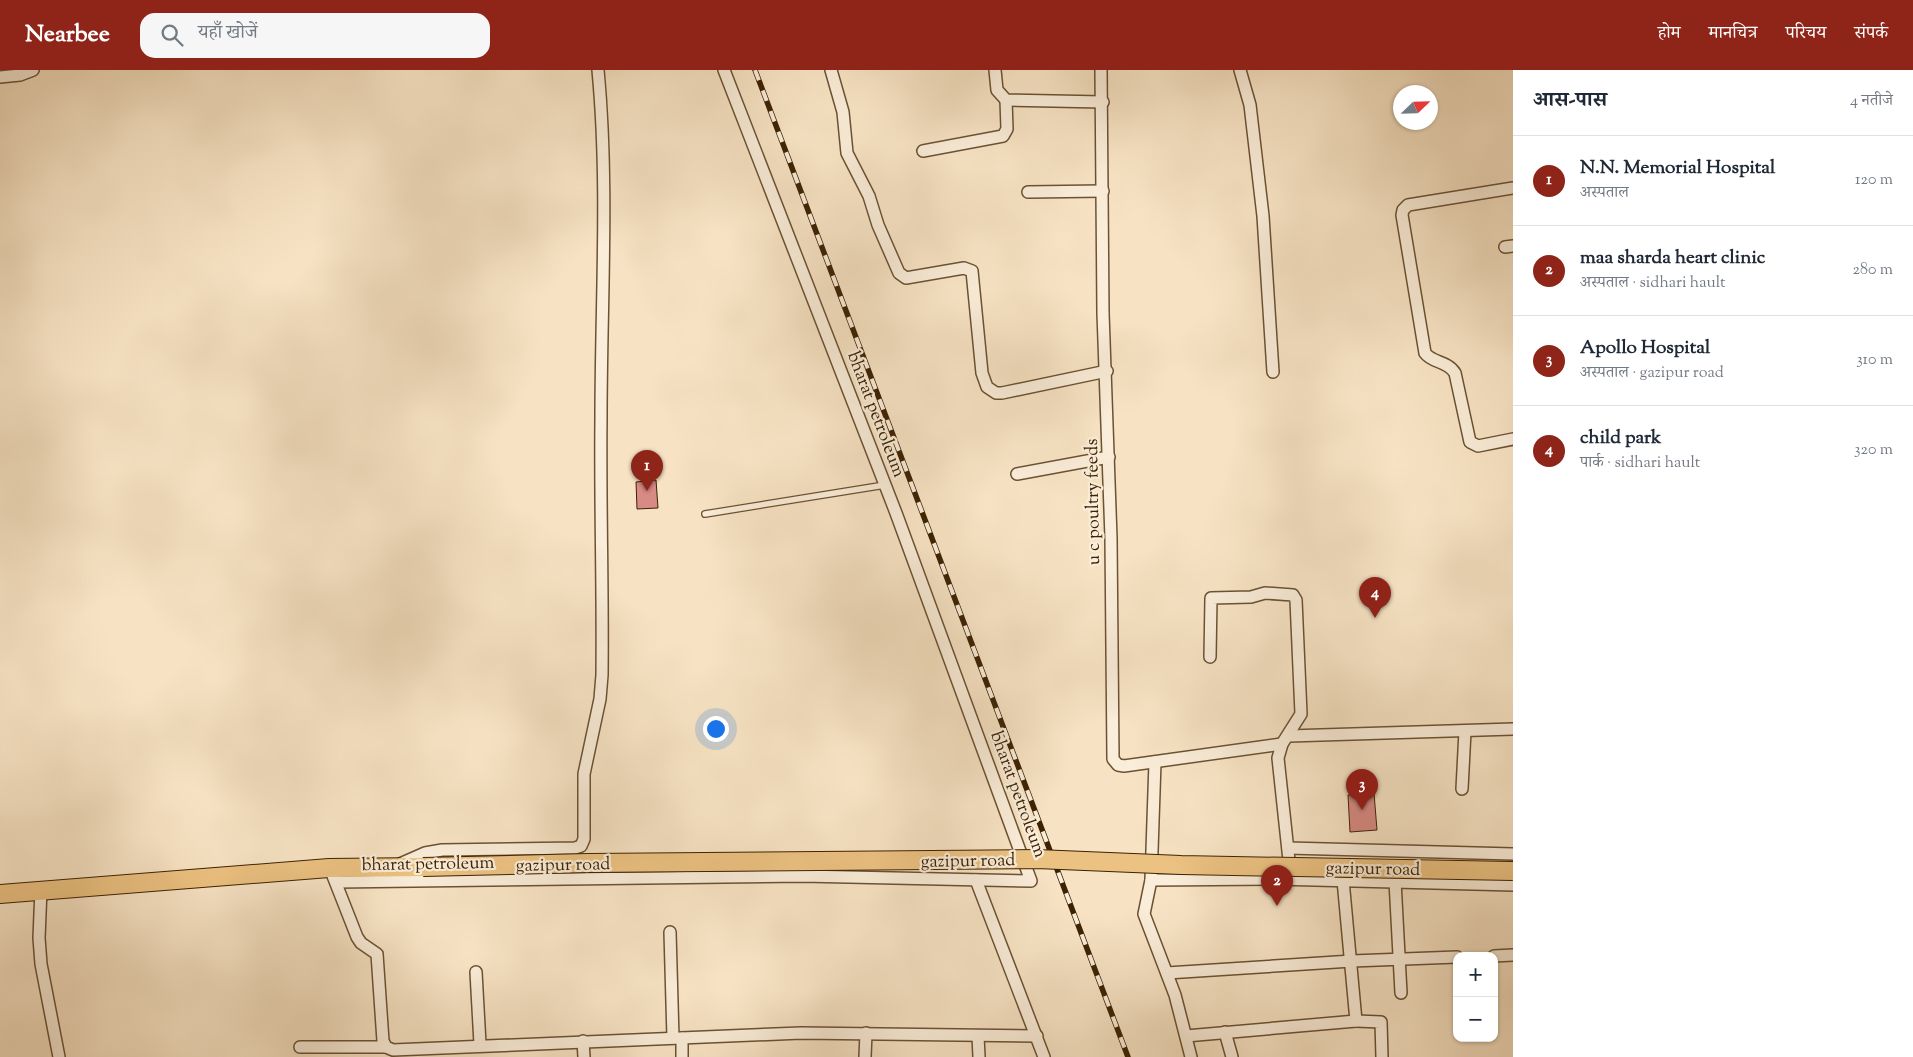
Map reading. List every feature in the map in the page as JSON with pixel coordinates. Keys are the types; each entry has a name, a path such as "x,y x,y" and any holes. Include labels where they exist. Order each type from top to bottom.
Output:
{"main road":[{"name":"gazipur road","path":"0,894 41,890 333,875 395,867 588,863 1036,859 1190,865 1513,871"}],"street":[{"path":"0,77 20,75 34,70"},
{"path":"395,867 432,852 575,848 581,846 584,840 584,774 600,699 602,675 600,418 604,200 602,112 598,70"},
{"name":"bharat petroleum","path":"333,875 803,876 1028,882 1032,880 885,485 724,70"},
{"path":"830,70 843,112 847,153 869,196 878,225 899,273 906,278 964,268 972,271 982,373 986,387 996,393 1002,393 1107,371"},
{"path":"923,152 1003,136 1007,129 1006,100 997,90 995,70"},
{"name":"u c poultry feeds","path":"1101,70 1113,759 1118,765 1124,766 1286,740 1513,729"},
{"path":"1240,70 1250,105 1264,216 1273,372"},
{"path":"1006,100 1103,102"},
{"path":"1513,188 1408,205 1403,210 1402,215 1424,353 1428,357 1452,368 1455,373 1470,442 1473,445 1478,446 1513,439"},
{"path":"1028,192 1103,191"},
{"path":"1017,474 1109,457"},
{"path":"1210,657 1211,598 1251,597 1265,592 1293,595 1296,600 1302,707 1299,720 1286,740 1278,758 1291,879"},
{"path":"1462,789 1465,731"},
{"path":"1155,762 1151,880 1144,914 1167,973 1191,1057"},
{"path":"1288,848 1513,854"},
{"path":"333,875 357,937 361,943 376,952 378,957 382,1037 386,1047"},
{"path":"1151,880 1291,879 1513,885"},
{"path":"976,880 1044,1057"},
{"path":"1343,880 1352,961 1356,1021"},
{"path":"1395,881 1401,993"},
{"path":"41,890 39,938 41,964 59,1057"},
{"path":"670,932 677,1038 682,1057"},
{"path":"1498,956 1513,955"},
{"path":"1167,973 1352,961 1453,957"},
{"path":"476,972 480,1044"},
{"path":"1186,1036 1356,1021 1381,1022 1382,1057"},
{"path":"1225,1032 1232,1057"},
{"path":"300,1047 386,1047 407,1053 480,1044 677,1038 866,1034 1037,1036"},
{"path":"865,1057 866,1034"},
{"path":"978,1036 978,1057"},
{"path":"583,1041 584,1057"}],"lane":[{"path":"705,514 885,485"}],"building":[{"path":"656,480 658,508 637,509 636,482"},
{"path":"1374,793 1377,830 1350,832 1348,795"}],"railway":[{"path":"755,70 1128,1057"}],"place":[{"name":"N.N. Memorial Hospital","path":"647,491"},
{"name":"child park","path":"1375,618"},
{"name":"Apollo Hospital","path":"1362,810"},
{"name":"maa sharda heart clinic","path":"1277,906"}]}
